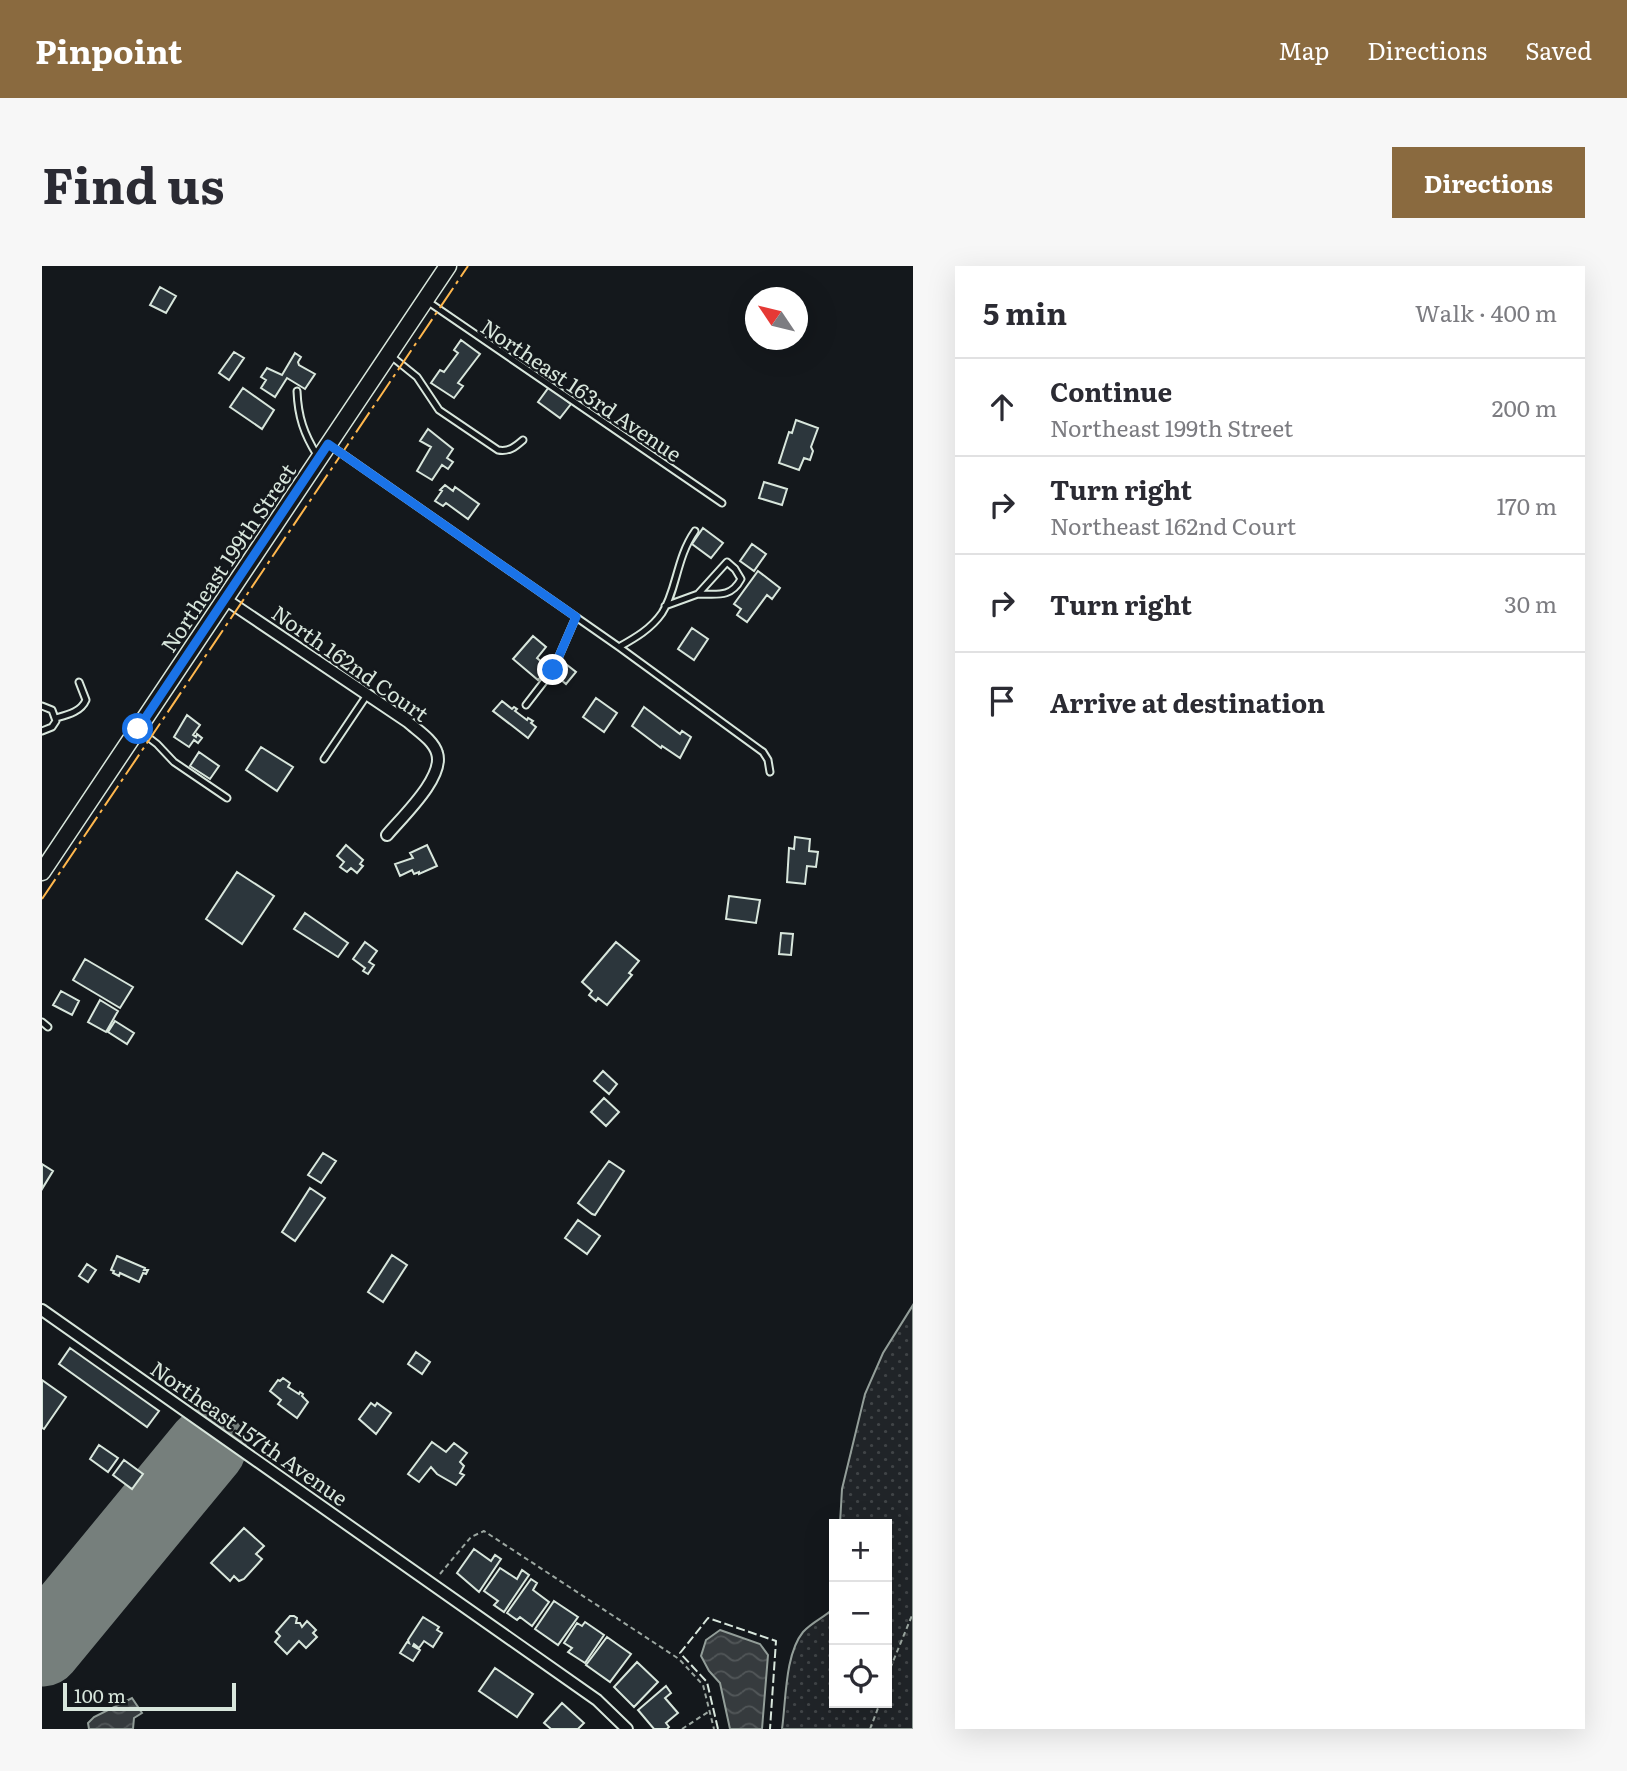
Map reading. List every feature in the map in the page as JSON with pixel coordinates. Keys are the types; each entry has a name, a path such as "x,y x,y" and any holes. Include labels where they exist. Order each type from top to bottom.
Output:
{"main road":[{"name":"Northeast 199th Street","path":"43,869 448,266"}],"street":[{"name":"North 162nd Court","path":"225,599 428,739 437,753 438,767 430,784 387,835"},
{"name":"Northeast 157th Avenue","path":"42,1310 597,1700 627,1729"}],"lane":[{"name":"Northeast 163rd Avenue","path":"425,300 722,503"},
{"path":"388,354 417,377 439,410 498,450 514,448 523,440"},
{"path":"297,391 299,421 319,458"},
{"path":"328,444 619,647 763,752 770,772"},
{"path":"619,647 643,633 661,614 681,555 695,531"},
{"path":"665,606 698,594 728,593 736,589 741,579 727,562 698,594"},
{"path":"526,705 553,670 576,617"},
{"path":"56,718 69,715 84,705 86,699 79,682"},
{"path":"324,759 367,695"},
{"path":"42,706 52,709 56,718 52,727 42,731"},
{"path":"138,729 174,762 227,798"}],"path":[{"path":"435,1586 440,1574 471,1537 484,1531 679,1659 704,1685 714,1729"},
{"path":"892,1664 913,1613"},
{"path":"870,1729 878,1708"},
{"path":"682,1729 709,1712"}],"shaded area":[{"path":"913,1305 913,1729 782,1729 790,1665 797,1641 807,1628 829,1612 829,1708 892,1708 892,1519 840,1519 842,1489 865,1394 883,1353"}],"water":[{"path":"720,1630 760,1644 768,1655 762,1729 730,1729 720,1683 701,1656 706,1640"},
{"path":"132,1698 142,1713 134,1718 133,1729 89,1729 88,1723 94,1717"}],"building":[{"path":"160,287 176,296 166,313 150,305"},
{"path":"461,340 480,354 458,383 463,386 454,398 431,383 440,370 444,372 458,353 454,350"},
{"path":"234,352 244,358 229,380 219,373"},
{"path":"295,353 301,357 299,365 315,374 305,389 287,378 275,397 261,388 266,380 261,377 267,368 282,375"},
{"path":"549,387 571,404 560,418 538,402"},
{"path":"243,388 274,410 262,429 230,407"},
{"path":"796,420 818,428 811,447 813,451 810,460 804,458 799,470 779,463"},
{"path":"428,429 453,449 447,458 453,462 448,469 442,465 432,480 417,471 431,447 420,441"},
{"path":"764,482 787,489 782,505 759,498"},
{"path":"445,485 453,491 455,487 479,504 468,519 446,503 443,506 435,501"},
{"path":"703,528 723,543 711,558 692,544"},
{"path":"752,544 766,554 754,571 740,561"},
{"path":"758,571 780,588 772,599 767,595 747,622 737,615 741,609 734,604"},
{"path":"692,628 708,639 694,660 678,649"},
{"path":"533,636 546,647 537,658 549,668 538,680 513,659"},
{"path":"562,661 576,672 566,684 553,673"},
{"path":"596,698 617,713 604,732 583,717"},
{"path":"502,701 512,709 517,709 515,711 527,720 528,718 533,721 531,723 536,727 528,738 493,711"},
{"path":"644,707 680,734 682,731 691,737 680,758 662,746 661,748 632,726"},
{"path":"187,715 200,725 193,735 196,737 197,734 202,738 198,743 194,740 189,747 174,737"},
{"path":"261,747 293,767 277,791 246,770"},
{"path":"199,752 219,766 210,779 190,766"},
{"path":"795,837 810,839 809,851 818,852 816,867 807,866 805,884 787,882 789,848 794,849"},
{"path":"346,845 363,860 360,864 363,866 357,873 351,868 347,872 340,867 344,862 337,856"},
{"path":"427,845 437,866 419,874 414,874 412,870 400,876 395,864 413,858 410,853"},
{"path":"237,872 274,896 242,944 206,919"},
{"path":"729,896 760,900 756,923 726,919"},
{"path":"305,913 348,943 338,957 294,929"},
{"path":"781,933 793,934 791,955 779,954"},
{"path":"365,942 377,951 369,962 374,965 368,974 363,971 365,968 353,959"},
{"path":"616,942 639,961 629,973 632,975 607,1005 589,995 592,991 582,982"},
{"path":"85,959 133,987 120,1008 73,980"},
{"path":"61,991 79,1001 72,1015 53,1005"},
{"path":"100,1000 118,1011 106,1032 88,1022"},
{"path":"115,1021 134,1033 127,1044 108,1032"},
{"path":"603,1071 617,1084 609,1094 594,1081"},
{"path":"604,1098 619,1112 606,1126 591,1112"},
{"path":"323,1153 336,1161 321,1183 308,1175"},
{"path":"609,1161 624,1171 595,1215 578,1203"},
{"path":"42,1164 53,1171 42,1189"},
{"path":"310,1188 325,1198 295,1241 282,1232"},
{"path":"578,1220 600,1236 587,1254 565,1238"},
{"path":"392,1255 407,1265 383,1302 368,1292"},
{"path":"117,1256 145,1268 144,1270 148,1270 146,1274 143,1273 139,1282 120,1273 119,1276 113,1273 111,1270"},
{"path":"87,1264 96,1270 88,1282 79,1276"},
{"path":"70,1348 159,1411 147,1427 59,1364"},
{"path":"416,1352 430,1362 422,1374 408,1364"},
{"path":"283,1378 290,1383 288,1387 303,1394 308,1402 297,1418 278,1404 281,1400 270,1391 278,1380"},
{"path":"42,1380 66,1397 44,1429 42,1428"},
{"path":"371,1403 375,1406 377,1403 391,1413 376,1434 359,1419"},
{"path":"432,1442 446,1452 454,1443 467,1453 460,1462 464,1466 460,1473 464,1475 456,1485 437,1474 431,1467 419,1482 408,1474"},
{"path":"99,1445 118,1458 108,1472 90,1459"},
{"path":"124,1460 143,1474 132,1489 113,1475"},
{"path":"244,1528 264,1546 256,1554 262,1559 244,1579 239,1581 234,1576 230,1581 211,1563"},
{"path":"474,1549 491,1561 495,1555 501,1559 479,1592 457,1573"},
{"path":"500,1568 517,1579 522,1570 529,1575 504,1612 494,1605 498,1601 484,1591"},
{"path":"531,1579 537,1583 533,1590 549,1602 532,1626 520,1617 517,1620 507,1613"},
{"path":"554,1601 578,1617 558,1645 535,1629"},
{"path":"290,1616 297,1618 296,1623 300,1623 302,1627 307,1621 316,1630 313,1633 317,1637 306,1648 299,1641 287,1654 275,1642 280,1636 276,1632"},
{"path":"423,1617 439,1627 437,1630 442,1633 433,1647 424,1641 419,1648 414,1644 413,1646 420,1650 413,1661 400,1653 407,1642 409,1643 408,1640"},
{"path":"585,1622 604,1635 585,1663 568,1652 572,1648 564,1643 577,1623 582,1626"},
{"path":"607,1637 631,1654 610,1682 586,1665"},
{"path":"637,1662 658,1682 634,1707 614,1687"},
{"path":"495,1668 533,1694 517,1717 479,1691"},
{"path":"666,1686 671,1693 665,1698 678,1713 666,1723 669,1727 667,1729 654,1729 638,1710"},
{"path":"562,1703 584,1723 578,1729 551,1729 544,1723"}],"runway":[{"path":"42,1647 207,1447"}],"fence":[{"path":"718,1729 707,1682 680,1653 708,1618 776,1641 770,1729"}],"power":[{"path":"42,899 468,266"}],"route":[{"path":"138,729 328,444 576,617 553,670"}]}
